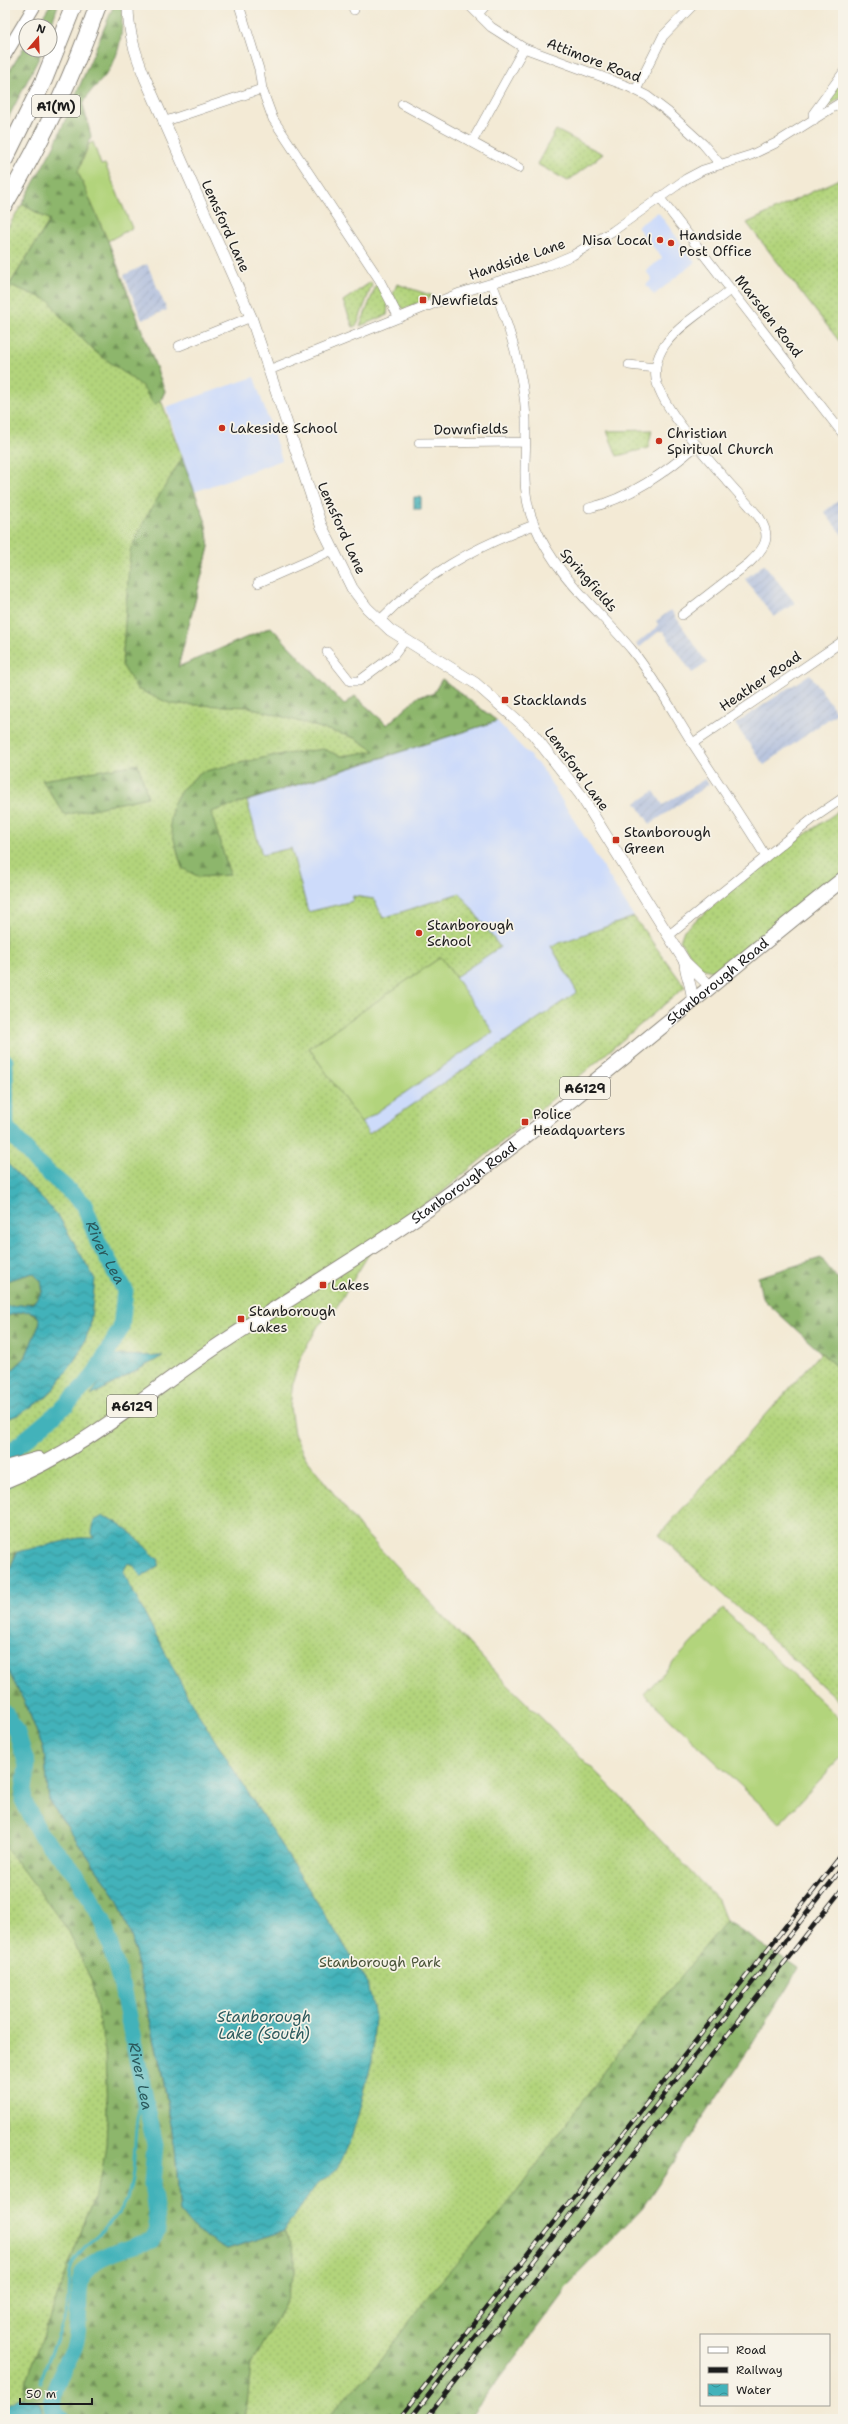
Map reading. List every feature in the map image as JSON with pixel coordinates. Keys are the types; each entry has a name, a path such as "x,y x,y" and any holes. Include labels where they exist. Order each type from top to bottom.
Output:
{"highway":[{"name":"A1(M)","path":"5,159 44,80 74,5"},
{"name":"A1(M)","path":"5,204 26,167 65,87 98,5"}],"main road":[{"path":"5,55 35,5"},
{"name":"Stanborough Road","path":"22,1469 61,1452 89,1435 227,1339 352,1260 439,1201 595,1081 843,879"},
{"name":"A6129","path":"5,1468 22,1469"},
{"name":"A6129","path":"5,1481 22,1469"}],"street":[{"name":"Lemsford Lane","path":"128,5 132,43 163,122 251,316 300,466 333,550 352,588 379,621 405,640 476,683 533,734 580,794 685,962 711,987"},
{"path":"239,5 258,69 262,89 273,119 379,279 398,318"},
{"name":"Attimore Road","path":"469,5 491,27 524,48 636,90 668,112 703,144 720,164"},
{"path":"478,14 486,5"},
{"path":"636,90 663,36 694,5"},
{"path":"472,142 524,48"},
{"path":"814,120 814,114 843,73"},
{"path":"163,122 262,89"},
{"name":"Handside Lane","path":"269,370 492,282 547,266 578,252 613,231 686,179 720,164 751,155 814,120 843,101"},
{"path":"402,104 519,168"},
{"name":"Marsden Road","path":"659,197 843,434"},
{"name":"Springfields","path":"492,282 518,361 526,420 524,442 524,478 526,498 534,525 549,556 632,650 658,687 692,743 766,857"},
{"path":"682,615 749,563 759,554 767,539 767,529 759,517 668,407 660,391 655,368 660,353 671,337 730,290"},
{"path":"179,346 251,316"},
{"path":"629,364 655,368"},
{"name":"Downfields","path":"418,443 524,442"},
{"path":"589,508 633,490 679,460 698,445"},
{"path":"379,621 424,580 465,554 496,539 534,525"},
{"path":"258,583 333,550"},
{"path":"327,652 350,681 355,682 359,681 394,655 405,640"},
{"name":"Heather Road","path":"692,743 843,641"},
{"path":"668,936 815,817 843,798"},
{"name":"Lemsford Lane","path":"685,962 685,970 692,983 692,1002"}],"shaded area":[{"path":"658,212 695,262 654,295 646,285 652,279 646,271 662,258 637,227"},
{"path":"147,264 167,310 142,320 124,275"},
{"name":"Lakeside School","path":"254,377 282,460 194,492 166,407"},
{"path":"838,501 843,502 843,536 824,512"},
{"path":"764,564 795,603 774,617 745,579"},
{"path":"671,610 707,663 692,673 663,631 658,632 640,647 636,644 657,627 658,624 656,621"},
{"path":"810,674 837,713 764,765 735,724"},
{"name":"Stanborough School","path":"497,721 543,770 634,917 551,946 578,992 492,1052 321,1165 211,812"},
{"path":"705,779 709,784 650,824 636,803 654,791 663,805"}],"green space":[{"path":"50,5 58,5 54,18 42,18"},
{"path":"114,5 122,5 120,42 115,60 105,76 90,92 83,105 91,136 78,172 108,241 165,391 161,400 154,405 142,386 93,350 60,316 50,301 12,286 5,298 5,292 50,220 22,204 55,144"},
{"path":"18,57 39,58 5,124 5,78"},
{"path":"843,77 843,96 824,109 821,106"},
{"path":"556,130 603,154 568,181 537,164"},
{"path":"93,142 101,165 105,164 132,228 108,241 78,172 89,144"},
{"path":"843,177 843,346 747,223"},
{"path":"22,204 50,220 5,292 5,232"},
{"name":"Stanborough Park","path":"108,241 165,391 161,400 205,520 209,547 178,667 271,627 344,705 355,696 387,725 419,696 433,694 442,679 497,721 247,801 262,855 291,848 308,912 353,901 353,896 374,899 383,918 460,893 500,947 455,977 441,957 309,1048 369,1134 577,992 551,946 634,917 685,987 440,1194 381,1234 336,1308 318,1326 300,1359 293,1381 290,1407 294,1434 305,1457 363,1531 502,1679 608,1784 718,1900 726,1921 391,2419 5,2419 5,298 12,286"},
{"path":"371,282 372,285 357,325 353,327 343,301"},
{"path":"377,283 388,303 387,315 360,326"},
{"path":"397,284 433,296 404,309 398,305 393,294"},
{"path":"652,430 648,448 617,456 607,431"},
{"path":"182,458 205,520 209,547 178,667 271,627 344,705 355,696 387,725 419,696 433,694 442,679 497,721 211,812 230,875 199,877 182,868 170,825 173,804 182,789 201,772 271,756 323,749 341,756 375,751 355,738 249,707 171,704 137,689 122,665 130,551 145,519"},
{"path":"138,764 148,797 65,815 42,780"},
{"path":"843,808 843,873 715,972 701,968 680,941 684,930 767,861"},
{"path":"441,957 493,1032 361,1123 309,1048"},
{"path":"821,1258 843,1286 843,1373 762,1298 758,1277"},
{"path":"33,1273 38,1276 42,1282 42,1291 40,1296 36,1300 24,1305 5,1307 5,1281"},
{"path":"27,1311 36,1315 40,1322 25,1358 5,1377 5,1316"},
{"path":"821,1353 843,1373 843,1705 659,1535"},
{"path":"17,1552 5,1580 5,1554"},
{"path":"723,1609 843,1722 843,1755 780,1823 644,1694"},
{"path":"5,1658 6,1667 27,1707 44,1751 49,1801 117,1898 132,1939 163,2080 175,2148 180,2212 227,2249 284,2231 295,2255 295,2273 283,2308 251,2364 247,2406 243,2419 22,2419 21,2416 25,2385 101,2177 106,2144 107,2119 105,2051 91,1980 68,1930 5,1847"},
{"path":"726,1921 798,1969 751,2046 642,2208 565,2287 562,2294 469,2419 327,2419 349,2392 366,2379 434,2289 505,2208 615,2057"}],"water":[{"path":"414,497 421,497 421,509 414,509"},
{"path":"5,1161 58,1215 95,1279 90,1328 81,1350 48,1396 20,1414 5,1420 5,1377 25,1358 40,1322 35,1313 31,1312 20,1312 5,1317 5,1307 33,1303 43,1291 41,1281 33,1273 5,1281"},
{"path":"115,1355 163,1356 91,1396"},
{"name":"Stanborough Lake (South)","path":"103,1516 112,1519 126,1529 159,1560 158,1566 141,1577 134,1566 128,1563 123,1572 191,1702 368,1983 375,2017 372,2061 353,2135 338,2168 315,2187 284,2231 227,2249 196,2231 180,2212 175,2148 163,2078 132,1939 117,1898 49,1801 44,1751 27,1707 6,1667 5,1580 17,1552 78,1538 94,1538 92,1533 94,1521"},
{"path":"18,2398 39,2402 45,2419 5,2419 5,2407"}],"waterway":[{"name":"River Lea","path":"5,1061 6,1127 36,1162 84,1204 98,1242 125,1290 121,1328 93,1377 64,1407 14,1449 5,1480"},
{"name":"River Lea","path":"5,1713 16,1730 27,1765 23,1800 40,1834 77,1875 103,1921 121,1983 155,2145 152,2184 158,2230 152,2240 106,2255 90,2265 84,2272 79,2287 78,2330 76,2341 56,2385 53,2396 55,2413 62,2419"},
{"path":"40,2382 66,2314 69,2277 72,2266 83,2249 116,2216 127,2198 133,2171 137,2117 145,2091"}],"railway":[{"path":"399,2419 843,1853"},
{"path":"410,2419 843,1867"},
{"path":"426,2419 843,1888"}],"place":[{"name":"Nisa Local","path":"660,240"},
{"name":"Handside Post Office","path":"671,243"},
{"name":"Newfields","path":"423,300"},
{"name":"Lakeside School","path":"222,428"},
{"name":"Christian Spiritual Church","path":"659,441"},
{"name":"Stacklands","path":"505,700"},
{"name":"Stanborough Green","path":"616,840"},
{"name":"Stanborough School","path":"419,933"},
{"name":"Police Headquarters","path":"525,1122"},
{"name":"Lakes","path":"323,1285"},
{"name":"Stanborough Lakes","path":"241,1319"}]}
